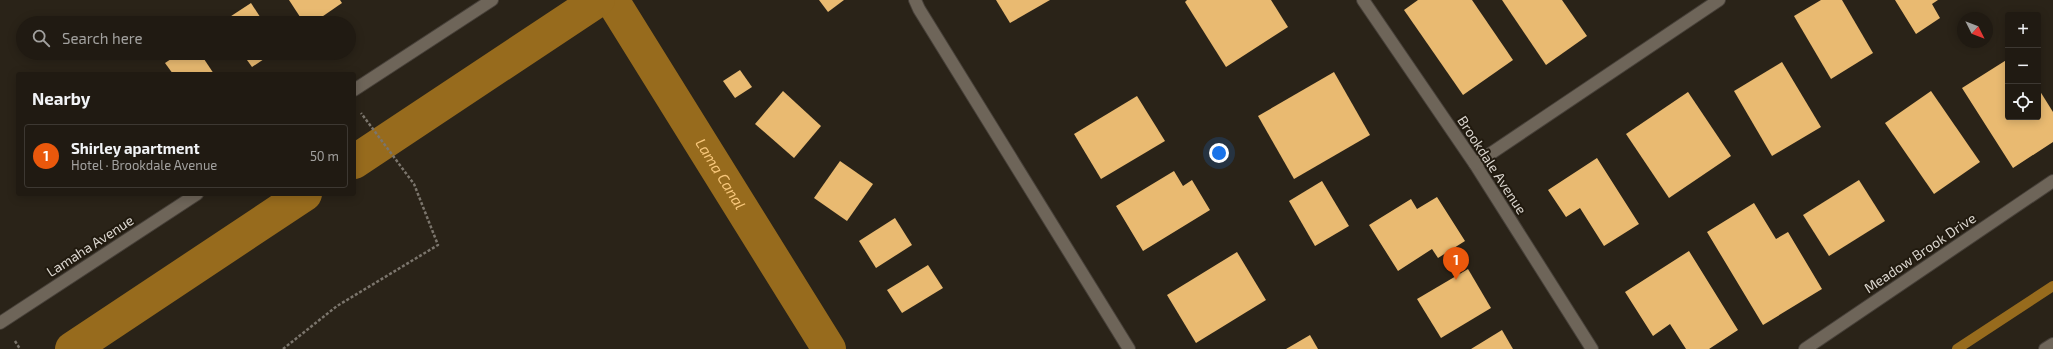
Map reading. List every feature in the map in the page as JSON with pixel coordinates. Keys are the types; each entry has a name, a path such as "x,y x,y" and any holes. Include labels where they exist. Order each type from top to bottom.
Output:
{"street":[{"path":"915,0 919,9 1129,349"},
{"name":"Brookdale Avenue","path":"1363,0 1475,164 1592,349"},
{"path":"1475,164 1719,0"},
{"path":"356,89 490,1"},
{"name":"Meadow Brook Drive","path":"1805,349 2053,181"},
{"name":"Lamaha Avenue","path":"0,323 194,196"},
{"path":"2045,349 2053,344"}],"path":[{"path":"283,349 337,306 438,245 414,184 359,110"}],"building":[{"path":"289,0 340,0 342,3 323,16 299,16"},
{"path":"819,0 844,0 828,12"},
{"path":"996,0 1050,0 1010,23"},
{"path":"1187,0 1271,0 1288,27 1226,67 1185,2"},
{"path":"1418,0 1472,0 1513,60 1463,95 1404,10"},
{"path":"1502,0 1562,0 1587,36 1546,65"},
{"path":"1821,0 1842,0 1873,53 1831,79 1794,16"},
{"path":"1895,0 1938,0 1932,4 1940,18 1916,34"},
{"path":"251,3 259,16 231,16"},
{"path":"170,60 205,60 213,72 172,72 165,63"},
{"path":"247,60 262,60 252,67"},
{"path":"2005,61 2005,120 2041,120 2041,93 2053,112 2053,142 2013,168 1962,88"},
{"path":"1782,62 1821,127 1772,156 1734,91"},
{"path":"740,70 752,87 735,98 723,81"},
{"path":"1334,72 1370,135 1294,179 1258,116"},
{"path":"783,91 821,126 794,158 755,124"},
{"path":"1931,91 1980,162 1934,194 1885,123"},
{"path":"1688,92 1731,156 1669,198 1626,134"},
{"path":"1137,96 1165,141 1101,179 1074,134"},
{"path":"1597,158 1639,224 1604,246 1580,208 1566,217 1548,190"},
{"path":"840,161 873,184 847,221 814,198"},
{"path":"1174,171 1183,186 1192,180 1210,210 1143,251 1116,206"},
{"path":"1859,180 1885,221 1829,256 1803,215"},
{"path":"1322,181 1349,226 1315,246 1289,201"},
{"path":"1437,197 1465,241 1438,258 1432,249 1398,271 1369,225 1411,199 1417,209"},
{"path":"1754,203 1776,239 1788,232 1822,289 1763,325 1707,232"},
{"path":"895,218 912,245 876,268 859,241"},
{"path":"1689,251 1738,330 1709,349 1686,349 1670,324 1653,336 1625,292"},
{"path":"1237,252 1266,300 1196,343 1167,295"},
{"path":"928,265 943,288 902,313 887,290"},
{"path":"1468,269 1491,308 1441,338 1417,299"},
{"path":"1502,330 1513,349 1471,349"},
{"path":"1310,335 1318,349 1286,349"}],"waterway":[{"path":"356,161 598,0"},
{"name":"Lama Canal","path":"612,0 829,349"},
{"path":"72,349 302,196"},
{"path":"1957,349 2053,286"}],"place":[{"name":"Shirley apartment","path":"1456,280"}]}
